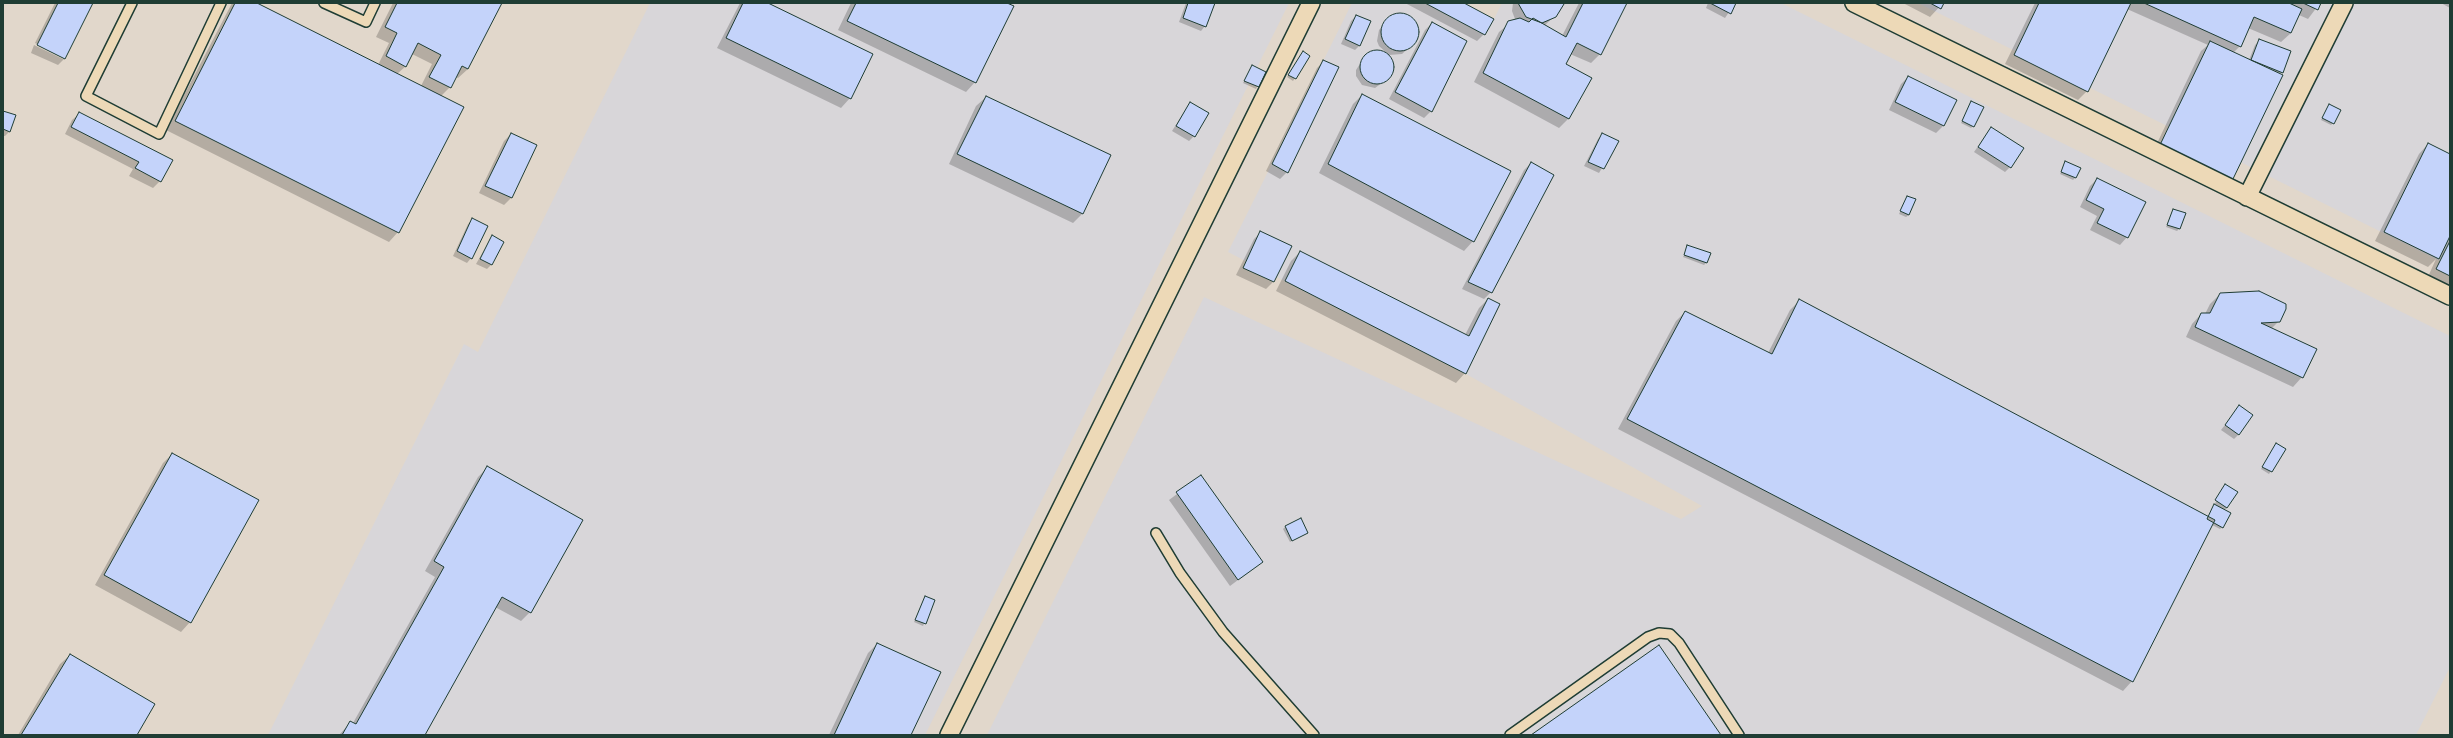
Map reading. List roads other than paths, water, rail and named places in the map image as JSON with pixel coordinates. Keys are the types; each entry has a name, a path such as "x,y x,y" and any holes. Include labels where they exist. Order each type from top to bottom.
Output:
{"street":[{"path":"949,735 1312,3"},
{"path":"1854,3 2450,296"},
{"path":"2248,197 2344,3"}],"lane":[{"path":"132,3 86,96 159,134 221,3"},
{"path":"324,3 366,22 375,3"},
{"path":"1156,533 1180,573 1223,632 1314,735"},
{"path":"1510,735 1648,637 1659,633 1670,634 1679,643 1739,735"}]}
